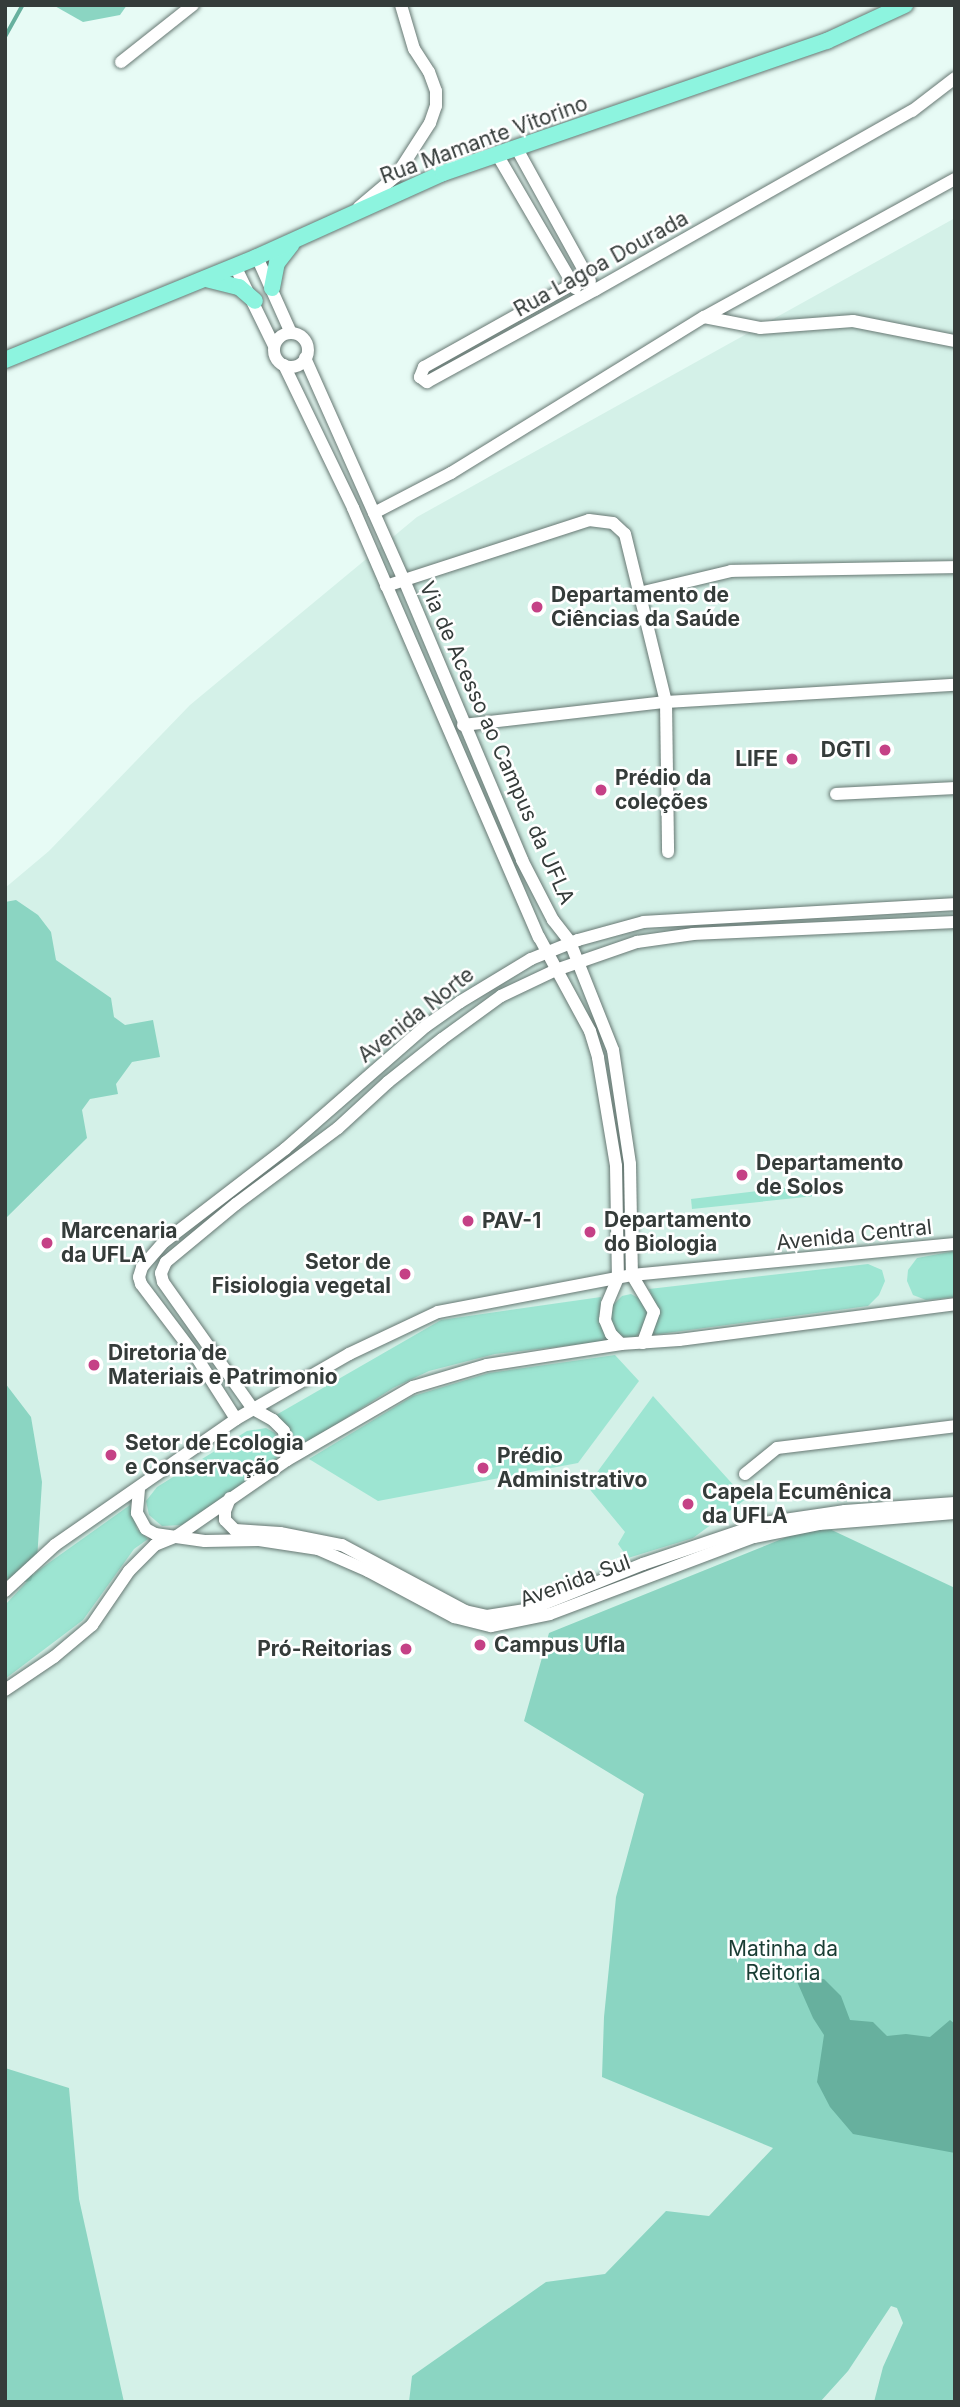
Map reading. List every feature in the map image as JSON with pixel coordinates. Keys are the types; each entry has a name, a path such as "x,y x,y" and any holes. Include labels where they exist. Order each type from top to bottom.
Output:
{"main road":[{"name":"Rua Mamante Vitorino","path":"5,360 297,240 443,173 827,41 905,5"},
{"path":"272,288 277,262 297,240"},
{"path":"204,279 239,287 255,301"}],"street":[{"path":"121,62 193,5"},
{"path":"353,212 396,176 430,123 436,106 436,91 429,72 414,48 401,5"},
{"name":"Rua Lagoa Dourada","path":"572,283 424,367 420,377 427,382 581,298 912,111 955,78"},
{"path":"517,149 595,290"},
{"path":"498,156 581,298"},
{"path":"374,513 451,473 704,317 955,179"},
{"path":"521,196 538,188"},
{"path":"235,266 255,301 274,346 275,357 284,365 296,366 306,358 308,351 304,340 291,333 257,257"},
{"path":"572,283 587,276"},
{"path":"704,317 760,328 853,321 955,341"},
{"path":"274,346 280,337 291,333"},
{"name":"Via de Acesso ao Campus da UFLA","path":"306,358 404,580 463,725 523,860 553,920 570,942 613,1050 630,1164 632,1275"},
{"name":"Via de Acesso ao Campus da UFLA","path":"284,365 386,586 547,952 590,1031 598,1058 615,1166 618,1278"},
{"path":"386,586 589,520 613,523 625,534 666,702 668,852"},
{"path":"639,593 731,571 955,567"},
{"path":"463,725 666,702 955,685"},
{"path":"836,794 955,788"},
{"name":"Avenida Norte","path":"236,1419 197,1358 158,1312 141,1284 139,1277 142,1267 164,1242 285,1149 426,1026 495,978 547,952 570,942 655,921 955,904"},
{"name":"Avenida Norte","path":"253,1409 163,1282 163,1266 236,1204 338,1128 388,1082 501,996 556,970 637,942 693,934 955,922"},
{"name":"Avenida Central","path":"5,1591 55,1545 236,1419 349,1354 438,1312 632,1275 955,1244"},
{"path":"632,1275 654,1311 643,1343"},
{"path":"618,1278 607,1304 605,1320 611,1334 621,1345"},
{"path":"5,1690 54,1657 92,1625 142,1555 155,1545 177,1536 287,1460 413,1387 487,1365 621,1345 955,1304"},
{"path":"253,1409 273,1420 284,1431 288,1443 287,1460"},
{"path":"745,1474 777,1448 955,1426"},
{"name":"Avenida Sul","path":"139,1489 137,1513 146,1529 155,1534 205,1541 259,1540 318,1549 368,1571 454,1617 491,1626 550,1614 754,1537 819,1524 955,1513"},
{"name":"Avenida Sul","path":"231,1497 225,1511 225,1520 235,1530 280,1533 342,1545 465,1611 487,1616 531,1609 643,1564 764,1523 845,1511 955,1503"}],"shaded area":[{"name":"Campus Ufla","path":"955,218 955,2402 5,2402 5,888 49,851 190,705 417,517"},
{"path":"834,1182 834,1194 692,1209 691,1199"},
{"path":"955,1251 955,1297 926,1300 913,1295 907,1281 908,1270 917,1258"},
{"path":"868,1264 882,1270 885,1281 879,1295 868,1306 652,1335 659,1313 649,1289"},
{"path":"631,1294 642,1300 647,1312 642,1331 635,1337 626,1338 616,1333 610,1316 612,1306 622,1296"},
{"path":"601,1297 599,1322 608,1341 495,1354 429,1371 393,1388 296,1450 293,1433 276,1415 441,1320"},
{"path":"615,1355 639,1381 578,1463 378,1501 309,1459 413,1396 489,1373"},
{"path":"653,1396 746,1499 693,1538 628,1558 618,1544 625,1532 587,1486"},
{"path":"266,1428 275,1433 282,1449 273,1464 182,1525 162,1526 149,1515 146,1501 157,1487 247,1431"},
{"path":"130,1505 137,1529 148,1539 134,1549 83,1620 5,1679 5,1605 36,1572"},
{"path":"795,1977 824,1979 841,1996 850,2020 873,2022 887,2036 906,2034 930,2037 950,2020 955,2024 955,2153 853,2134 830,2107 817,2082 824,2035 813,2018"}],"green space":[{"path":"53,5 127,5 120,15 83,22"},
{"path":"16,900 38,915 51,932 56,960 111,998 114,1017 125,1025 153,1020 160,1057 132,1062 116,1084 118,1094 90,1099 82,1110 87,1138 5,1219 5,902"},
{"path":"5,1383 31,1417 42,1482 37,1560 31,1581 12,1584 5,1589"},
{"name":"Matinha da Reitoria","path":"819,1524 955,1588 955,2402 874,2402 883,2367 903,2323 897,2308 891,2306 848,2371 820,2402 409,2402 412,2376 546,2282 605,2274 666,2211 709,2216 773,2148 602,2077 604,2017 616,1897 644,1794 524,1721 549,1633"},
{"path":"5,2068 69,2088 79,2199 124,2402 5,2402"}],"waterway":[{"path":"5,37 23,5"}],"place":[{"name":"Departamento de Ciências da Saúde","path":"537,607"},
{"name":"DGTI","path":"885,750"},
{"name":"LIFE","path":"792,759"},
{"name":"Prédio da coleções","path":"601,790"},
{"name":"Departamento de Solos","path":"742,1175"},
{"name":"PAV-1","path":"468,1221"},
{"name":"Departamento do Biologia","path":"590,1232"},
{"name":"Marcenaria da UFLA","path":"47,1243"},
{"name":"Setor de Fisiologia vegetal","path":"405,1274"},
{"name":"Diretoria de Materiais e Patrimonio","path":"94,1365"},
{"name":"Setor de Ecologia e Conservação","path":"111,1455"},
{"name":"Prédio Administrativo","path":"483,1468"},
{"name":"Capela Ecumênica da UFLA","path":"688,1504"},
{"name":"Campus Ufla","path":"480,1645"},
{"name":"Pró-Reitorias","path":"406,1649"}]}
